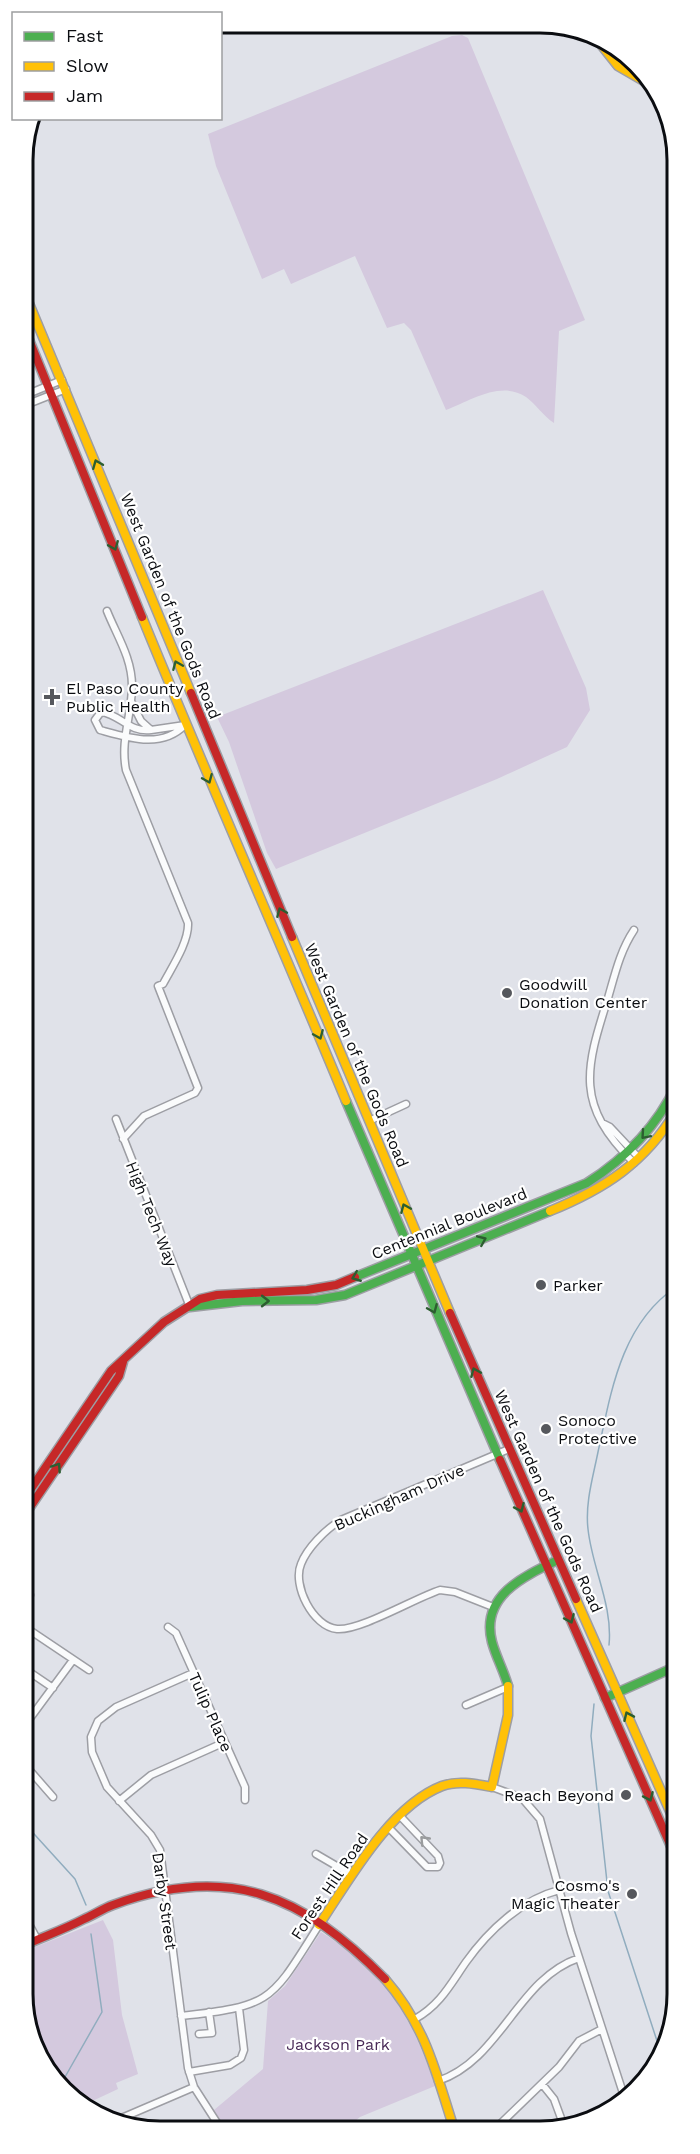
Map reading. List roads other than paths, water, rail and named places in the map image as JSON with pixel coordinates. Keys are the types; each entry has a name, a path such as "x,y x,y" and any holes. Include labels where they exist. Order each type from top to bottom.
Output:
{"main road":[{"path":"607,52 618,66 635,76"},
{"name":"West Garden of the Gods Road","path":"33,312 174,657 428,1262 508,1449 667,1804"},
{"name":"West Garden of the Gods Road","path":"33,349 185,725 277,935 415,1267 667,1838"},
{"path":"277,935 288,941 319,1016 331,1032"},
{"name":"Centennial Boulevard","path":"33,1486 111,1371 154,1330 190,1308 200,1299 227,1293 321,1288 347,1281 587,1183 629,1153 667,1103"},
{"name":"Centennial Boulevard","path":"190,1308 203,1308 239,1301 328,1299 359,1291 591,1194 636,1160 667,1125"},
{"name":"Centennial Boulevard","path":"33,1503 119,1376 123,1362"},
{"path":"492,1787 507,1715 508,1687 491,1639 489,1628 493,1607 513,1582 558,1560"},
{"path":"605,1698 667,1670"},
{"name":"Forest Hill Road","path":"319,1925 352,1875 389,1828 429,1793 444,1786 461,1783 492,1787"},
{"path":"33,1941 87,1918 90,1913 140,1895 165,1890 217,1885 249,1889 284,1903 371,1963 395,1988 415,2019 451,2121"}],"street":[{"path":"33,392 62,380"},
{"path":"33,402 66,389"},
{"path":"107,611 129,660 131,701 124,735 128,776 188,923 186,936 165,979 158,986 198,1088 195,1093 144,1116 123,1139"},
{"path":"131,701 141,721 151,730"},
{"path":"101,712 111,714 126,725 143,731 185,725 177,734 160,740 146,740 100,730 95,720 101,712"},
{"path":"634,930 621,952 589,1061 593,1099 604,1124 610,1127 636,1160"},
{"path":"369,1121 406,1104"},
{"name":"High Tech Way","path":"116,1119 190,1308"},
{"name":"Buckingham Drive","path":"493,1607 455,1592 440,1590 353,1626 336,1629 327,1626 314,1615 301,1587 299,1572 304,1557 333,1524 508,1449"},
{"name":"Tulip Place","path":"168,1627 176,1634 245,1786 245,1800"},
{"path":"33,1632 89,1670"},
{"path":"33,1714 73,1660"},
{"name":"Darby Street","path":"193,1673 116,1707 98,1721 94,1729 92,1752 107,1787 157,1845 161,1855 189,2072 194,2087 216,2121"},
{"path":"33,1674 53,1688"},
{"path":"466,1705 508,1687"},
{"path":"119,1802 151,1775 225,1742"},
{"path":"33,1774 53,1797"},
{"path":"492,1787 522,1798 535,1811 544,1828 579,1958 622,2091"},
{"path":"389,1828 427,1867 438,1867 440,1863 438,1856 401,1817"},
{"path":"316,1854 352,1875"},
{"path":"415,2019 440,2001 467,1960 498,1927 531,1899 559,1890"},
{"name":"Forest Hill Road","path":"181,2016 239,2008 259,2002 280,1985 319,1925"},
{"path":"33,1932 37,1939"},
{"path":"438,2081 462,2071 492,2042 547,1975 561,1965 579,1958"},
{"path":"165,1969 174,1968"},
{"path":"189,2072 230,2065 241,2058 244,2050 239,2008"},
{"path":"199,2034 212,2033 209,2013"},
{"path":"503,2121 542,2084 584,2037 602,2029"},
{"path":"542,2084 554,2099 561,2119"},
{"path":"126,2116 194,2087"}],"waterway":[{"path":"609,1645 608,1615 588,1529 590,1490 608,1406 621,1361 642,1320 667,1294"},
{"path":"594,1704 591,1736 608,1891 657,2042"},
{"path":"33,1833 75,1879 86,1905"},
{"path":"64,2077 102,2012 91,1934"}],"place":[{"name":"El Paso County Public Health","path":"52,697"},
{"name":"Goodwill Donation Center","path":"507,993"},
{"name":"Parker","path":"541,1285"},
{"name":"Sonoco Protective","path":"546,1429"},
{"name":"Reach Beyond","path":"626,1795"},
{"name":"Cosmo's Magic Theater","path":"632,1894"}],"park label":[{"name":"Jackson Park","path":"338,2044"}]}
